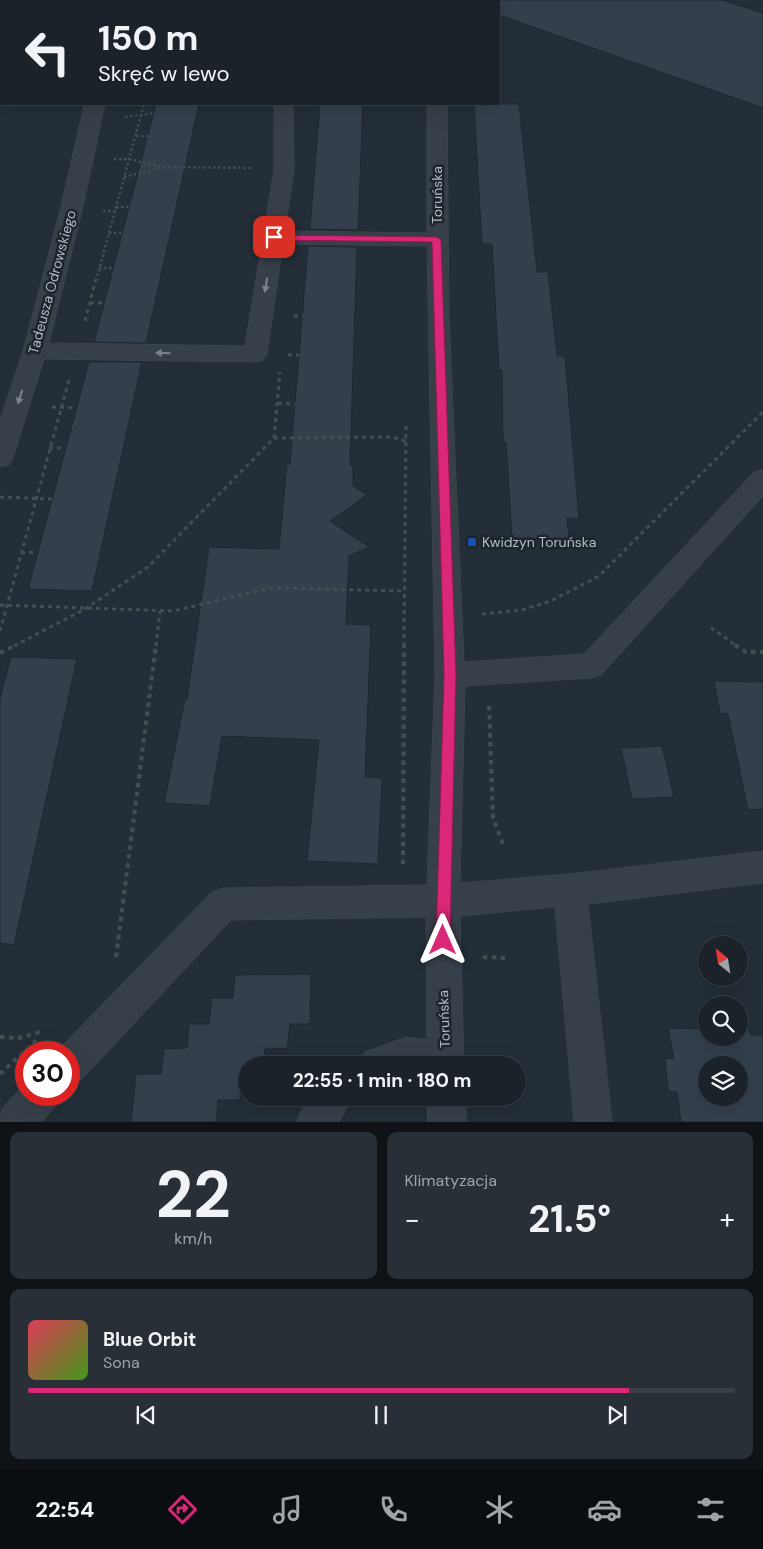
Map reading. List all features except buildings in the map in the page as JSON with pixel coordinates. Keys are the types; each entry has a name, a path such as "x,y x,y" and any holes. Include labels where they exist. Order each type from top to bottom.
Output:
{"street":[{"name":"Tadeusza Odrowskiego","path":"0,458 35,351 71,211 81,159 95,105"},
{"path":"35,351 255,354 284,169 283,105"},
{"name":"Toruńska","path":"437,105 437,240 450,675 443,901 443,999 446,1056"},
{"path":"274,237 437,240"},
{"path":"450,675 591,666 763,479"},
{"path":"80,1054 223,904 443,901 570,890 763,867"},
{"path":"570,890 593,1122"},
{"path":"16,1122 31,1106"},
{"path":"315,1122 327,1106"},
{"path":"447,1106 447,1122"}],"path":[{"path":"136,136 148,136"},
{"path":"81,159 129,159 162,167 284,169"},
{"path":"124,177 162,167"},
{"path":"116,207 130,207"},
{"path":"109,233 123,233"},
{"path":"99,268 113,268"},
{"path":"90,303 104,303"},
{"path":"0,653 85,609 148,567 274,438 281,364"},
{"path":"278,403 295,404"},
{"path":"482,614 522,610 551,601 599,576 763,412"},
{"path":"404,902 406,422"},
{"path":"274,438 391,437 406,440"},
{"path":"50,448 65,448"},
{"path":"0,497 52,499"},
{"path":"20,553 38,552"},
{"path":"0,606 173,611 271,588 405,591"},
{"path":"116,960 160,611"},
{"path":"711,628 746,652 763,652"},
{"path":"0,1037 19,1038 48,1030 0,1074"}],"place":[{"name":"Kwidzyn Toruńska","path":"472,542"}],"route":[{"path":"274,237 437,240 450,675 443,940"}]}
